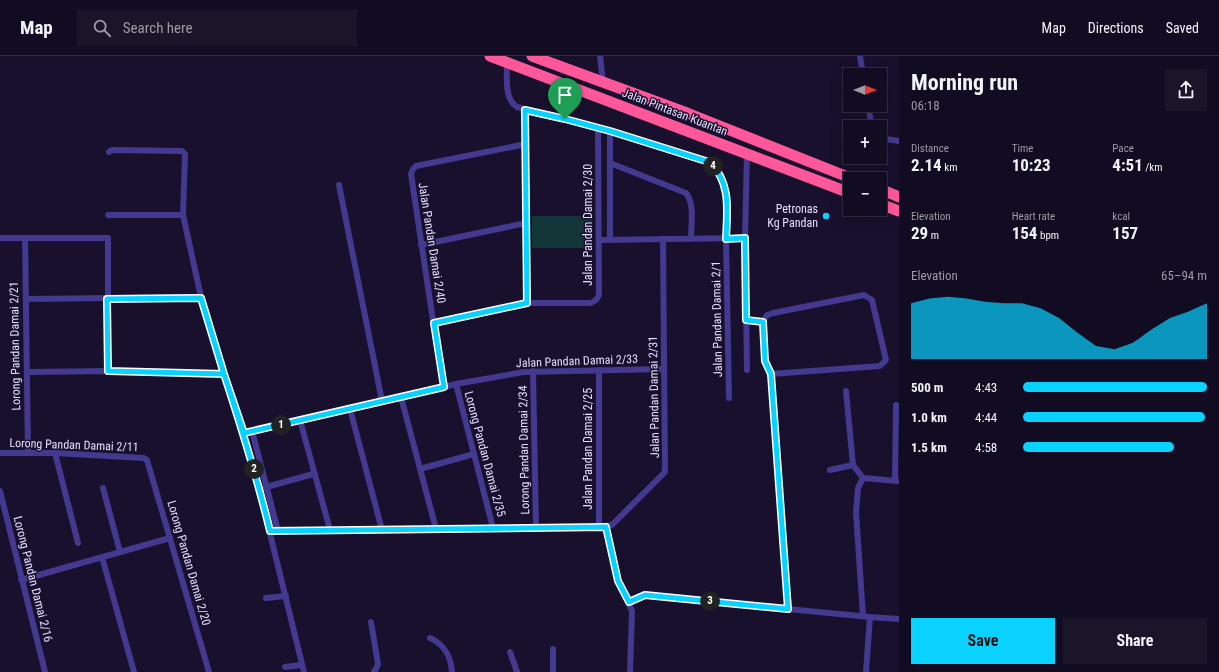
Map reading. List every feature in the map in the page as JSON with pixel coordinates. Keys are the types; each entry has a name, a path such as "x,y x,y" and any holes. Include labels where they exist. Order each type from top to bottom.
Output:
{"highway":[{"name":"Jalan Pintasan Kuantan","path":"490,56 843,190"},
{"name":"Jalan Pintasan Kuantan","path":"532,56 843,176"},
{"path":"887,192 899,197"},
{"path":"887,207 899,211"}],"street":[{"path":"600,56 602,82"},
{"path":"860,56 862,68"},
{"path":"507,62 507,85 510,101 517,107 525,110 527,303"},
{"name":"Jalan Pandan Damai 2/1","path":"525,110 610,131 709,162 713,166 726,188 727,195 726,239 729,398"},
{"name":"Jalan Pandan Damai 2/30","path":"434,323 527,303 591,303 596,300 599,295 598,128"},
{"path":"610,131 610,240"},
{"path":"887,139 899,141"},
{"name":"Jalan Pandan Damai 2/40","path":"444,387 420,246 411,174 416,166 526,144"},
{"path":"108,152 112,150 184,152 185,154 184,215 201,298 244,433 260,489 304,672"},
{"path":"746,153 745,238 747,370"},
{"path":"610,163 686,193 690,197 691,204 691,239"},
{"path":"339,185 382,402"},
{"path":"108,215 184,215"},
{"path":"420,246 526,223"},
{"path":"0,238 108,238 108,371"},
{"name":"Lorong Pandan Damai 2/21","path":"25,238 28,453"},
{"path":"599,240 745,238"},
{"name":"Jalan Pandan Damai 2/31","path":"602,527 612,525 665,472 663,239"},
{"path":"771,374 880,366 886,360 872,300 864,295 773,313 767,315 763,322 765,361 771,374 788,609"},
{"path":"26,300 201,298"},
{"path":"746,320 763,322"},
{"name":"Jalan Pandan Damai 2/33","path":"244,433 456,384 533,371 664,369"},
{"name":"Jalan Pandan Damai 2/25","path":"599,370 602,527 618,581 632,611 630,672"},
{"path":"27,372 108,371 224,374"},
{"name":"Lorong Pandan Damai 2/34","path":"533,371 536,528"},
{"name":"Lorong Pandan Damai 2/35","path":"456,384 493,528"},
{"path":"846,391 853,465 863,478 897,481 896,405"},
{"path":"400,397 436,529"},
{"path":"350,409 382,530"},
{"path":"300,420 313,474 330,530"},
{"path":"252,431 278,531"},
{"name":"Lorong Pandan Damai 2/11","path":"0,453 55,453 144,458 147,460"},
{"path":"55,453 78,543"},
{"path":"420,469 474,454"},
{"name":"Lorong Pandan Damai 2/20","path":"147,460 209,672"},
{"path":"830,470 853,465"},
{"path":"260,489 313,474"},
{"path":"863,478 858,488 856,512 866,617 866,672"},
{"path":"103,488 120,552"},
{"name":"Lorong Pandan Damai 2/16","path":"0,491 44,672"},
{"path":"270,531 602,527"},
{"path":"22,580 170,538"},
{"path":"102,557 134,672"},
{"path":"629,602 645,595 899,619"},
{"path":"266,598 286,596"},
{"path":"371,622 378,664 374,672"},
{"path":"430,638 437,641 444,648 452,672"},
{"path":"553,648 553,672"},
{"path":"510,652 517,672"},
{"path":"285,667 302,665"}],"green space":[{"path":"532,216 592,216 592,248 532,248"}],"place":[{"name":"Petronas Kg Pandan","path":"826,216"}],"route":[{"path":"565,119 525,110 527,303 434,323 444,387 244,433 201,298 107,299 108,371 224,374 244,433 270,531 606,527 618,581 629,602 645,595 788,609 771,374 765,361 763,322 746,320 745,238 726,239 726,188 709,162 610,131 565,119"}]}
